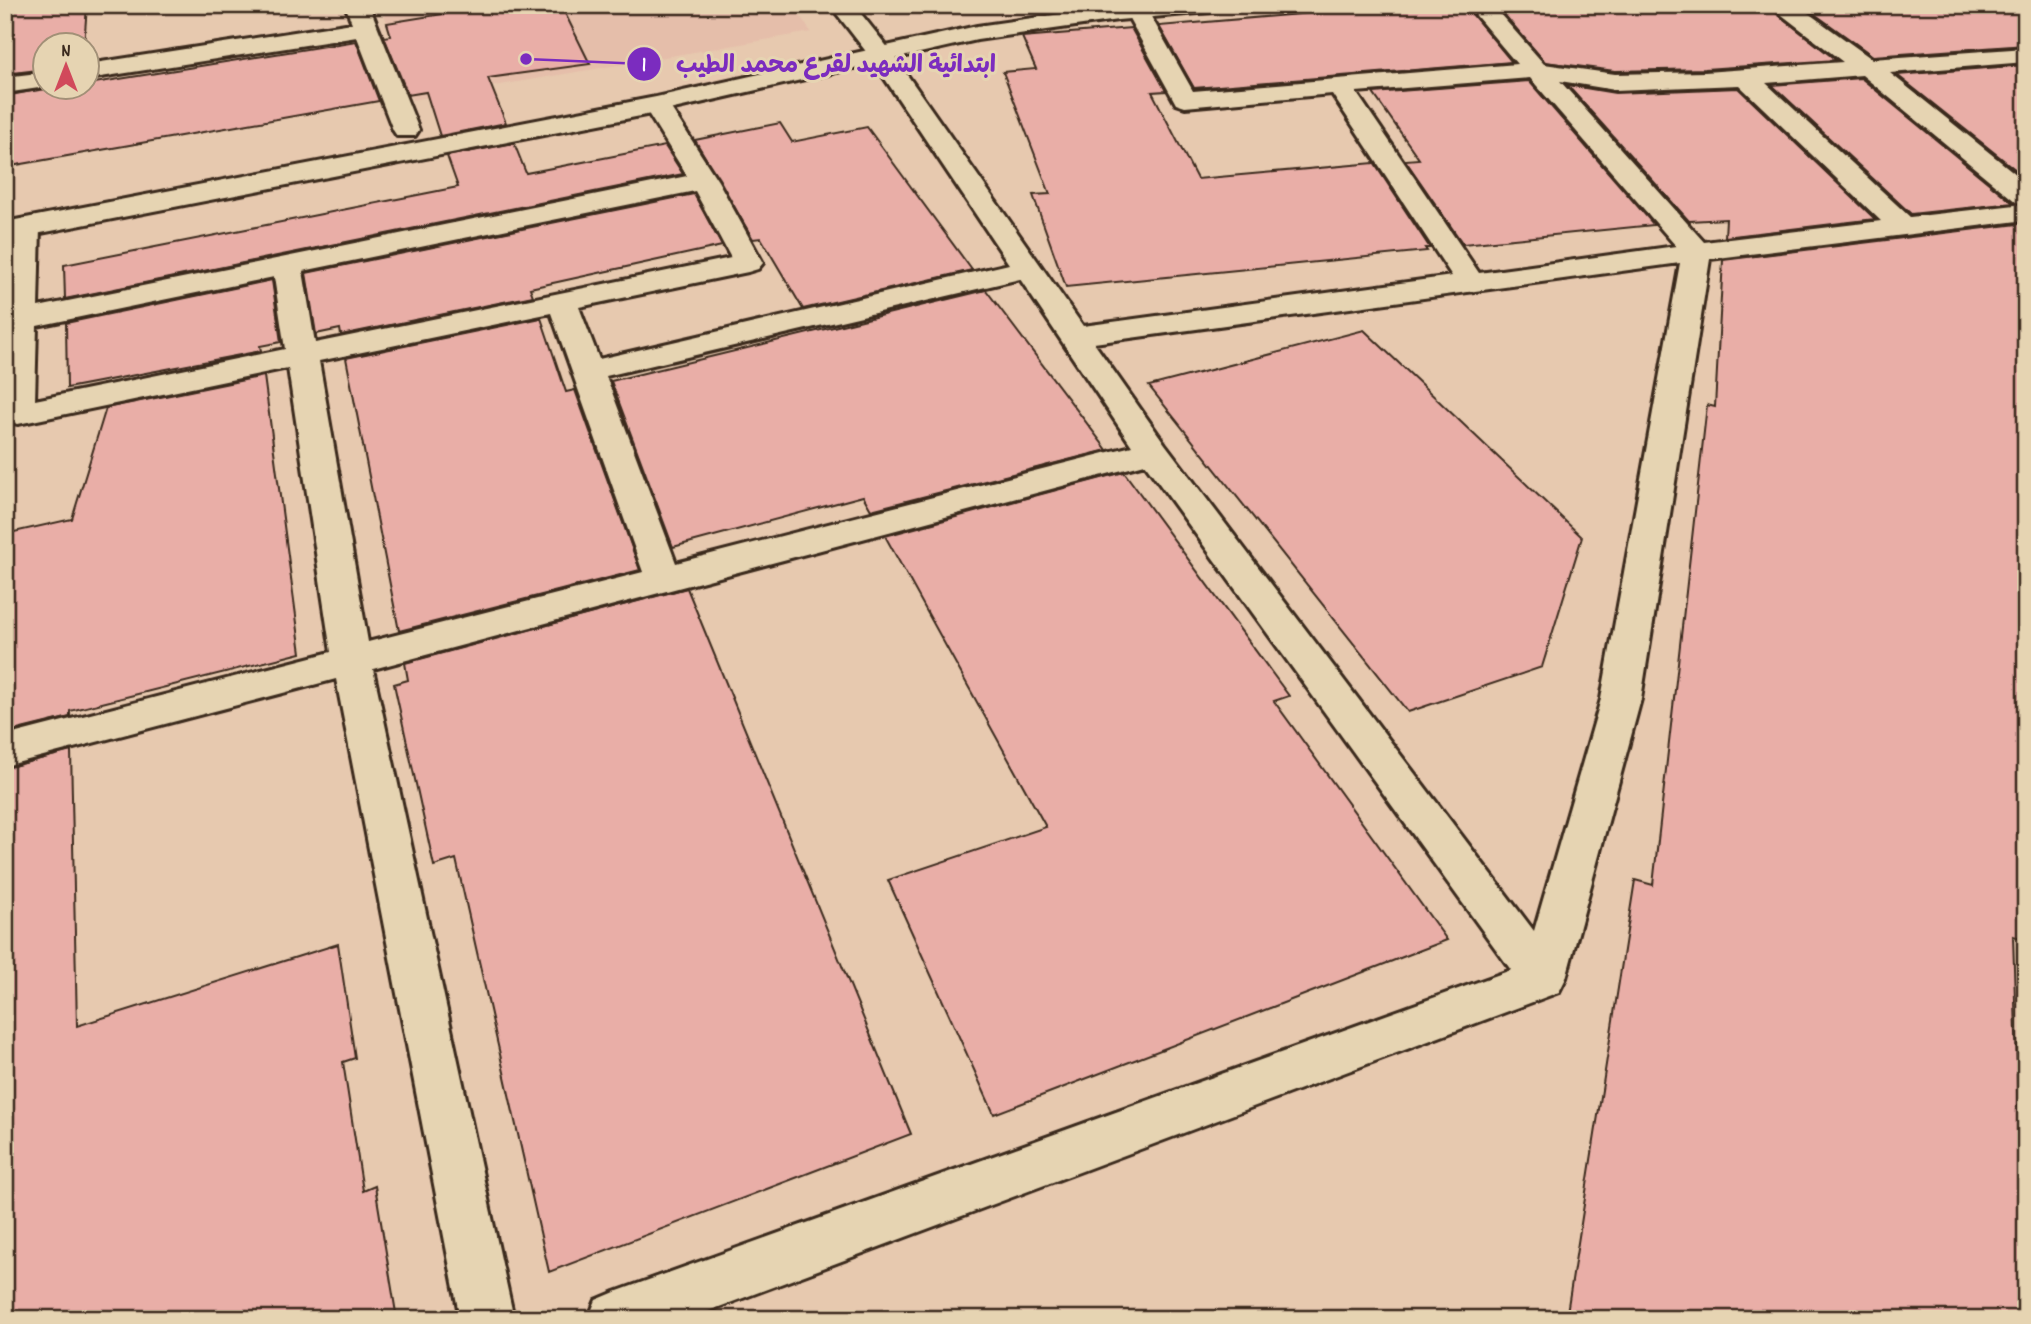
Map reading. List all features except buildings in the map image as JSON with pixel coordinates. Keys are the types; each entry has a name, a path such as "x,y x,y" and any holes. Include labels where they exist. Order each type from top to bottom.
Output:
{"street":[{"path":"842,5 1029,268 1153,451 1543,978"},
{"path":"656,105 704,181 748,263 18,414 21,320 16,229 656,105 1018,5"},
{"path":"64,194 872,45 1137,11 1210,5"},
{"path":"1479,5 1697,252"},
{"path":"1781,5 1868,68 2026,196"},
{"path":"1137,11 1185,99 1536,70 1615,82 1746,78 2026,55"},
{"path":"102,69 362,17 406,130"},
{"path":"1746,78 1904,227"},
{"path":"5,85 32,81"},
{"path":"1340,87 1472,284"},
{"path":"21,320 704,181"},
{"path":"1076,336 1697,252 2026,212"},
{"path":"1543,978 1621,699 1697,252"},
{"path":"287,265 352,662 487,1319"},
{"path":"588,372 1029,268"},
{"path":"562,302 664,579"},
{"path":"5,751 1153,451"},
{"path":"615,1319 1543,978"}],"shaded area":[{"path":"381,5 793,5 811,32 412,100"}],"place":[{"name":"ابتدائية الشهيد لقرع محمد الطيب","path":"526,59"}]}
